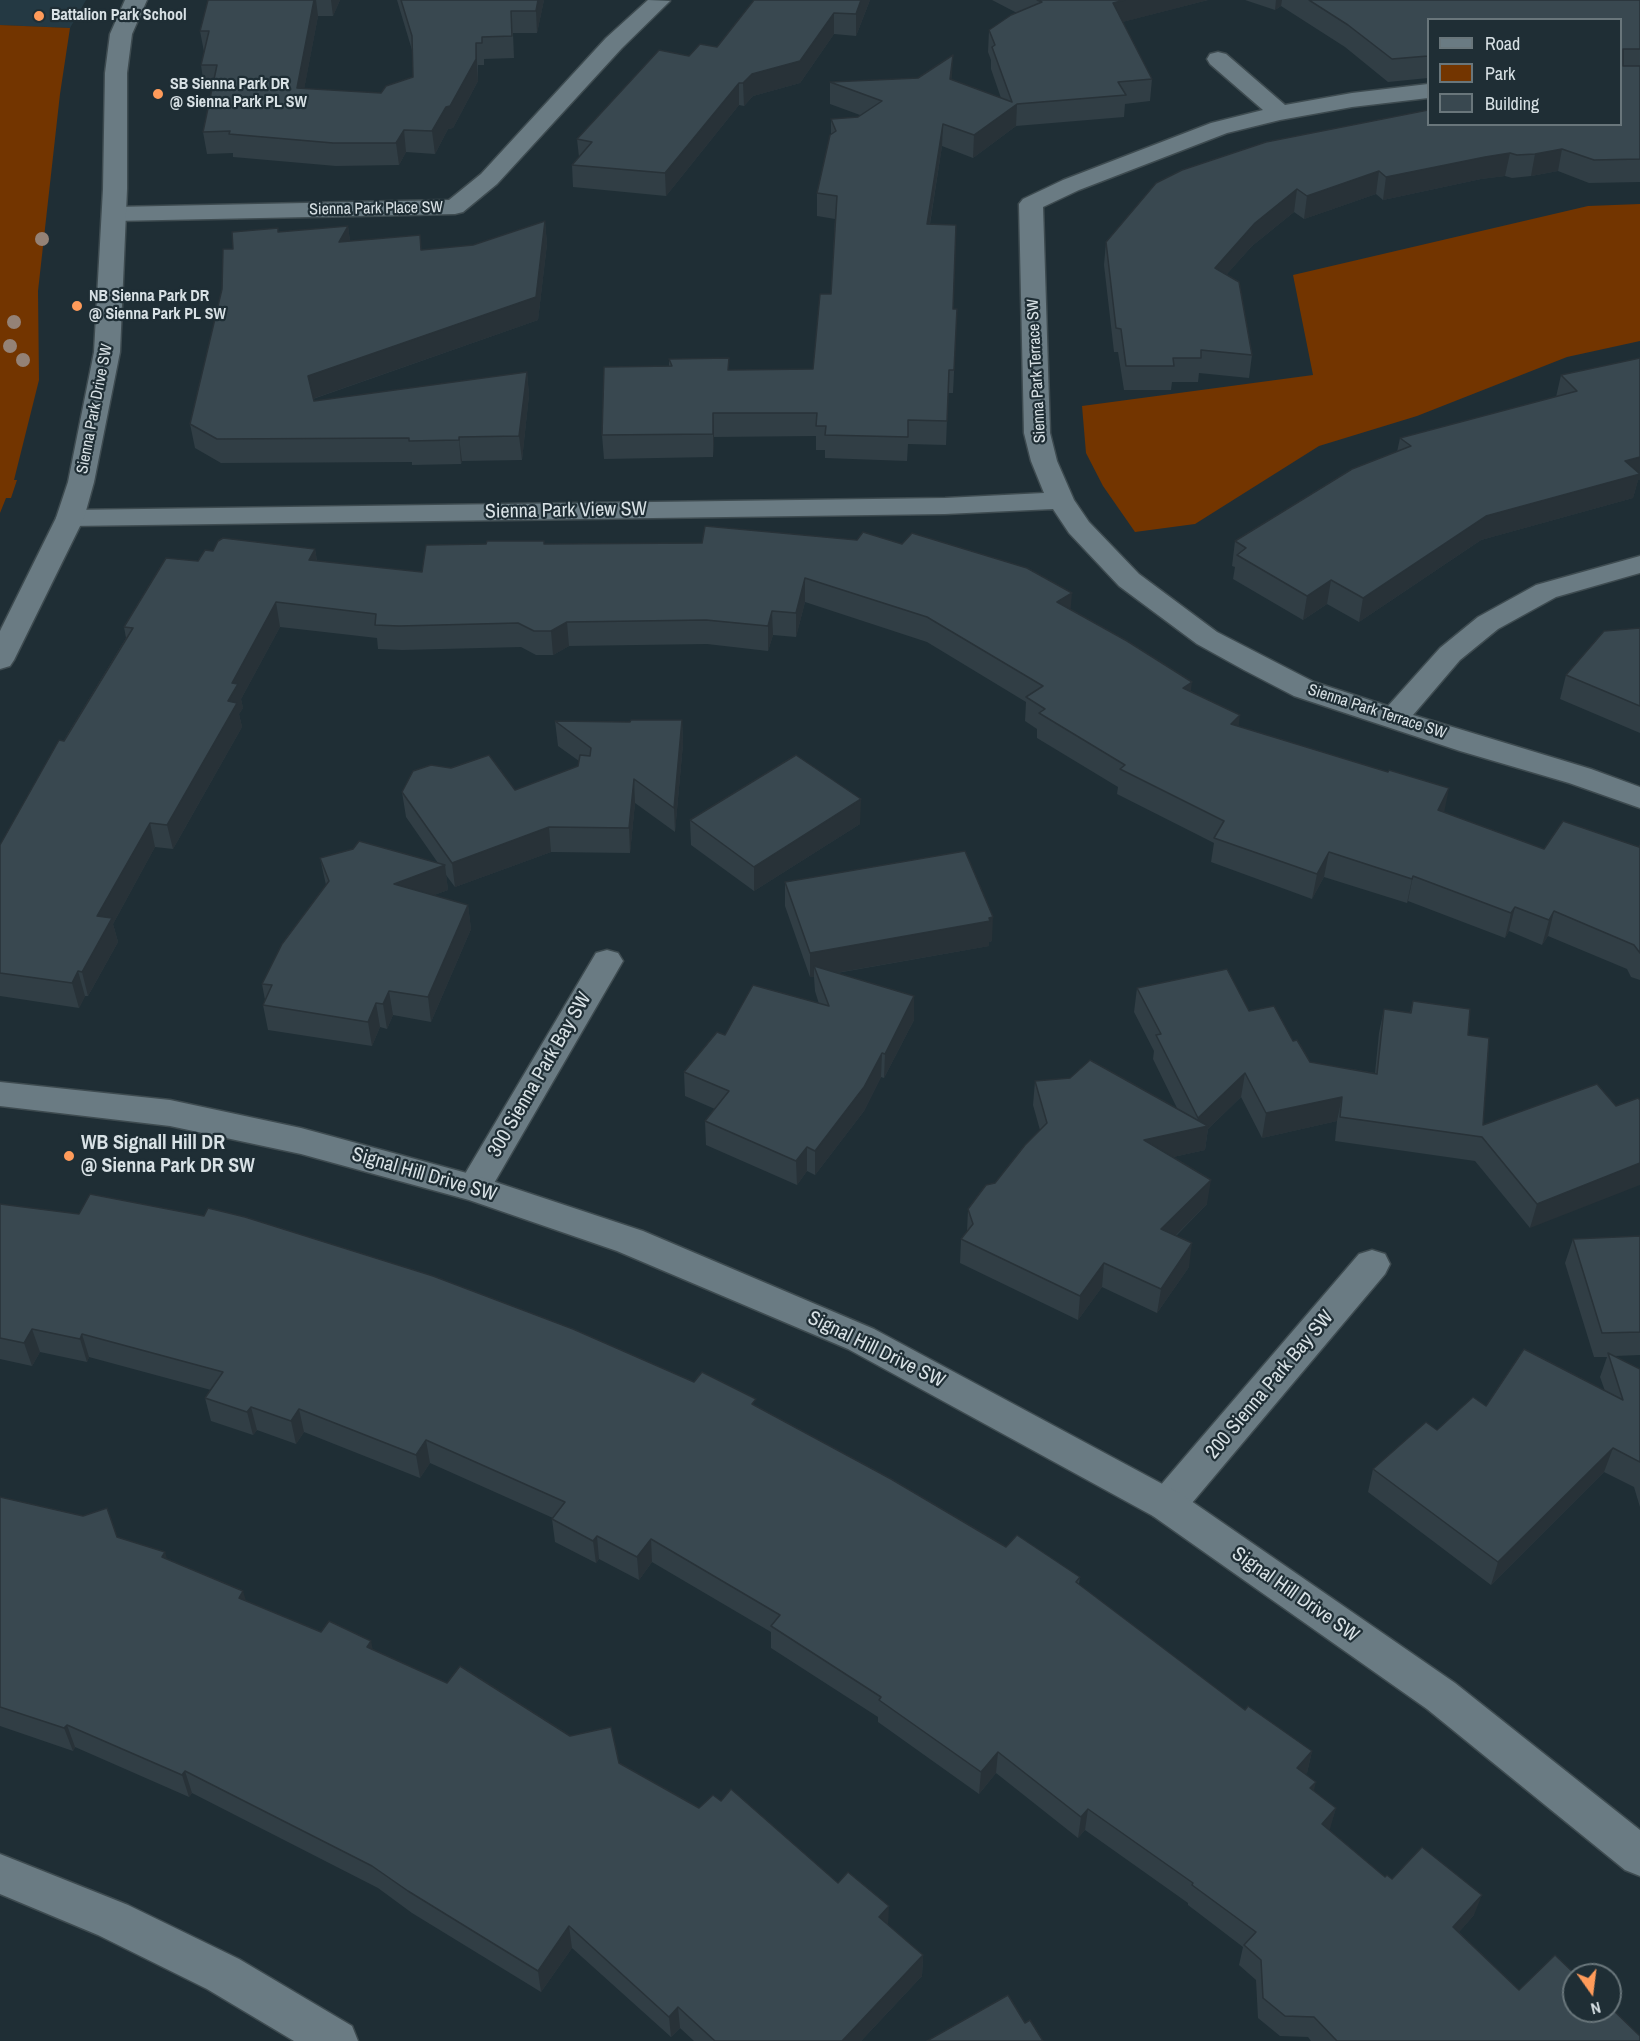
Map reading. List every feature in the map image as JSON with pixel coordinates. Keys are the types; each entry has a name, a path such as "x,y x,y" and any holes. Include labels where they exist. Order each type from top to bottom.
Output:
{"street":[{"name":"Sienna Park Drive SW","path":"0,660 70,518 81,482 107,352 114,214 116,74 121,34 136,0"},
{"name":"Sienna Park Place SW","path":"114,214 455,207 489,179 614,44 659,1"},
{"path":"1218,59 1280,113"},
{"name":"Sienna Park Terrace SW","path":"1427,91 1352,100 1280,113 1219,128 1071,185 1031,204 1037,433 1044,461 1061,500 1079,527 1129,580 1207,638 1304,689 1471,744 1580,776 1640,798"},
{"name":"Sienna Park View SW","path":"70,518 945,506 1061,500"},
{"path":"1394,718 1450,654 1488,622 1546,591 1640,564"},
{"name":"300 Sienna Park Bay SW","path":"474,1188 607,961"},
{"name":"Signal Hill Drive SW","path":"0,1094 170,1113 301,1141 474,1188 630,1241 861,1339 1167,1505 1441,1696 1640,1856"},
{"name":"200 Sienna Park Bay SW","path":"1167,1505 1372,1264"},
{"path":"0,1874 113,1920 213,1969 336,2041"}],"shaded area":[{"name":"Battalion Park School","path":"0,0 86,0 70,28 0,25"}],"green space":[{"path":"0,25 70,28 60,94 38,291 39,380 14,480 17,480 11,498 6,498 0,513"},
{"path":"1640,204 1640,341 1567,357 1417,416 1319,446 1195,524 1135,532 1103,486 1086,453 1082,406 1313,375 1293,275 1588,206"}],"building":[{"path":"208,0 314,0 297,88 381,93 386,86 413,77 412,36 401,0 538,0 536,11 511,11 512,36 482,37 482,43 476,43 476,59 450,106 446,107 432,131 404,130 396,143 333,143 229,134 230,131 203,132 217,65 201,65 209,31 200,31"},
{"path":"754,0 861,0 856,14 834,13 800,61 752,74 743,83 739,83 665,173 572,165 592,142 577,139 659,50 689,56 700,44 717,47"},
{"path":"1037,0 1125,0 1113,3 1152,79 1118,82 1126,95 1017,104 974,135 943,124 927,224 956,225 953,309 957,309 954,370 949,370 947,421 908,420 908,437 825,435 826,426 816,426 817,413 713,413 713,434 602,435 604,367 672,366 669,359 729,358 728,370 813,369 820,294 831,294 837,196 817,193 830,135 836,131 831,119 858,117 882,101 830,82 918,78 953,55 950,79 1012,102 992,47 995,45 989,30 1011,15 1042,2"},
{"path":"1309,0 1640,0 1640,49 1623,49 1623,66 1640,66 1640,159 1594,160 1562,149 1535,154 1510,153 1386,177 1379,171 1307,196 1297,189 1255,223 1215,268 1239,282 1252,355 1201,350 1201,358 1173,358 1174,366 1126,366 1121,329 1116,328 1106,242 1156,183 1182,170 1266,142 1427,110 1427,126 1622,126 1622,18 1427,18 1427,56 1392,59 1348,25"},
{"path":"545,221 536,297 308,376 314,401 527,372 519,436 409,441 409,438 217,439 190,424 222,289 223,249 233,249 232,232 278,228 278,232 348,226 339,242 420,235 421,250 473,245"},
{"path":"1640,358 1640,457 1625,461 1640,474 1486,516 1363,598 1331,580 1307,596 1237,555 1246,548 1235,541 1352,469 1411,446 1400,438 1577,391 1561,375"},
{"path":"705,526 857,540 863,532 902,544 912,533 1027,568 1072,593 1057,602 1127,641 1192,682 1183,688 1240,715 1231,724 1388,772 1389,770 1449,788 1438,810 1544,849 1563,821 1639,847 1640,845 1640,953 1634,945 1554,911 1549,920 1515,907 1511,913 1413,876 1412,879 1329,852 1317,874 1214,838 1224,821 1120,769 1125,765 1039,713 1045,709 1026,697 1043,686 927,617 805,578 796,613 772,611 768,626 706,620 567,622 551,631 534,631 518,623 375,625 376,614 276,602 232,683 238,684 228,701 237,703 167,825 150,823 97,916 112,918 82,972 78,971 72,983 0,973 0,845 59,740 64,741 133,628 124,627 166,558 198,561 205,550 213,551 218,541 223,538 315,549 309,560 422,572 426,545 486,544 487,541 544,541 544,544 702,543"},
{"path":"1640,628 1640,706 1566,675 1604,631"},
{"path":"631,720 682,720 674,808 634,779 629,828 549,827 452,863 402,792 413,771 431,765 451,768 489,755 515,790 578,766 580,755 590,756 591,748 555,721 630,722"},
{"path":"796,755 861,799 754,867 690,820"},
{"path":"359,841 445,865 394,884 468,905 428,997 389,991 383,1004 376,1003 368,1022 263,1005 272,985 262,984 282,944 329,881 320,858 353,849"},
{"path":"965,851 993,917 989,918 990,921 810,953 785,882"},
{"path":"814,966 914,996 885,1054 882,1053 864,1087 815,1151 807,1147 796,1161 705,1121 729,1091 684,1072 717,1032 725,1035 753,985 829,1006"},
{"path":"1227,969 1249,1011 1274,1006 1293,1041 1297,1040 1310,1062 1377,1074 1384,1009 1411,1013 1413,1001 1470,1009 1468,1035 1489,1038 1483,1125 1597,1084 1616,1106 1638,1098 1640,1100 1640,1163 1537,1204 1482,1137 1340,1117 1342,1097 1266,1113 1245,1073 1198,1118 1156,1035 1161,1034 1137,988"},
{"path":"1090,1060 1208,1126 1144,1140 1211,1180 1161,1229 1192,1243 1161,1289 1104,1263 1080,1296 961,1239 973,1224 968,1209 986,1185 995,1183 1025,1145 1047,1123 1035,1081 1070,1078"},
{"path":"90,1194 204,1216 208,1208 245,1217 433,1276 573,1329 694,1382 702,1372 756,1399 752,1404 891,1479 1006,1547 1017,1535 1080,1577 1076,1582 1245,1710 1248,1706 1312,1751 1297,1768 1316,1782 1310,1788 1336,1808 1322,1824 1385,1877 1387,1875 1392,1879 1422,1847 1482,1895 1453,1927 1519,1990 1555,1955 1563,1963 1562,2023 1622,2023 1622,2019 1640,2036 1640,2041 1337,2041 1314,2017 1285,2016 1263,1998 1261,1960 1244,1945 1256,1932 1192,1885 1193,1883 1088,1809 1081,1817 998,1752 981,1772 879,1700 881,1697 771,1626 780,1615 651,1539 637,1557 597,1536 593,1541 552,1519 565,1502 426,1440 416,1455 299,1409 291,1421 251,1407 247,1412 205,1398 223,1372 82,1334 80,1339 32,1329 24,1343 0,1338 0,1204 79,1214"},
{"path":"1640,1236 1640,1332 1602,1333 1573,1239"},
{"path":"1524,1349 1623,1400 1608,1353 1640,1369 1640,1462 1613,1448 1498,1562 1373,1469 1426,1422 1437,1430 1473,1397 1486,1406"},
{"path":"0,1497 83,1516 107,1508 117,1537 165,1552 162,1557 243,1591 239,1598 321,1632 329,1621 371,1641 367,1647 447,1683 460,1666 570,1736 611,1727 619,1763 699,1808 713,1795 721,1801 731,1789 838,1883 848,1872 889,1906 879,1917 923,1955 842,2041 715,2041 678,2007 669,2017 569,1926 538,1971 408,1891 372,1866 185,1771 182,1775 67,1725 64,1728 0,1707"},
{"path":"1008,1995 1025,2023 1030,2020 1043,2041 927,2041"}],"place":[{"name":"Battalion Park School","path":"39,16"},
{"name":"SB Sienna Park DR @ Sienna Park PL SW","path":"158,94"},
{"name":"NB Sienna Park DR @ Sienna Park PL SW","path":"77,306"},
{"name":"WB Signall Hill DR @ Sienna Park DR SW","path":"69,1156"}]}
